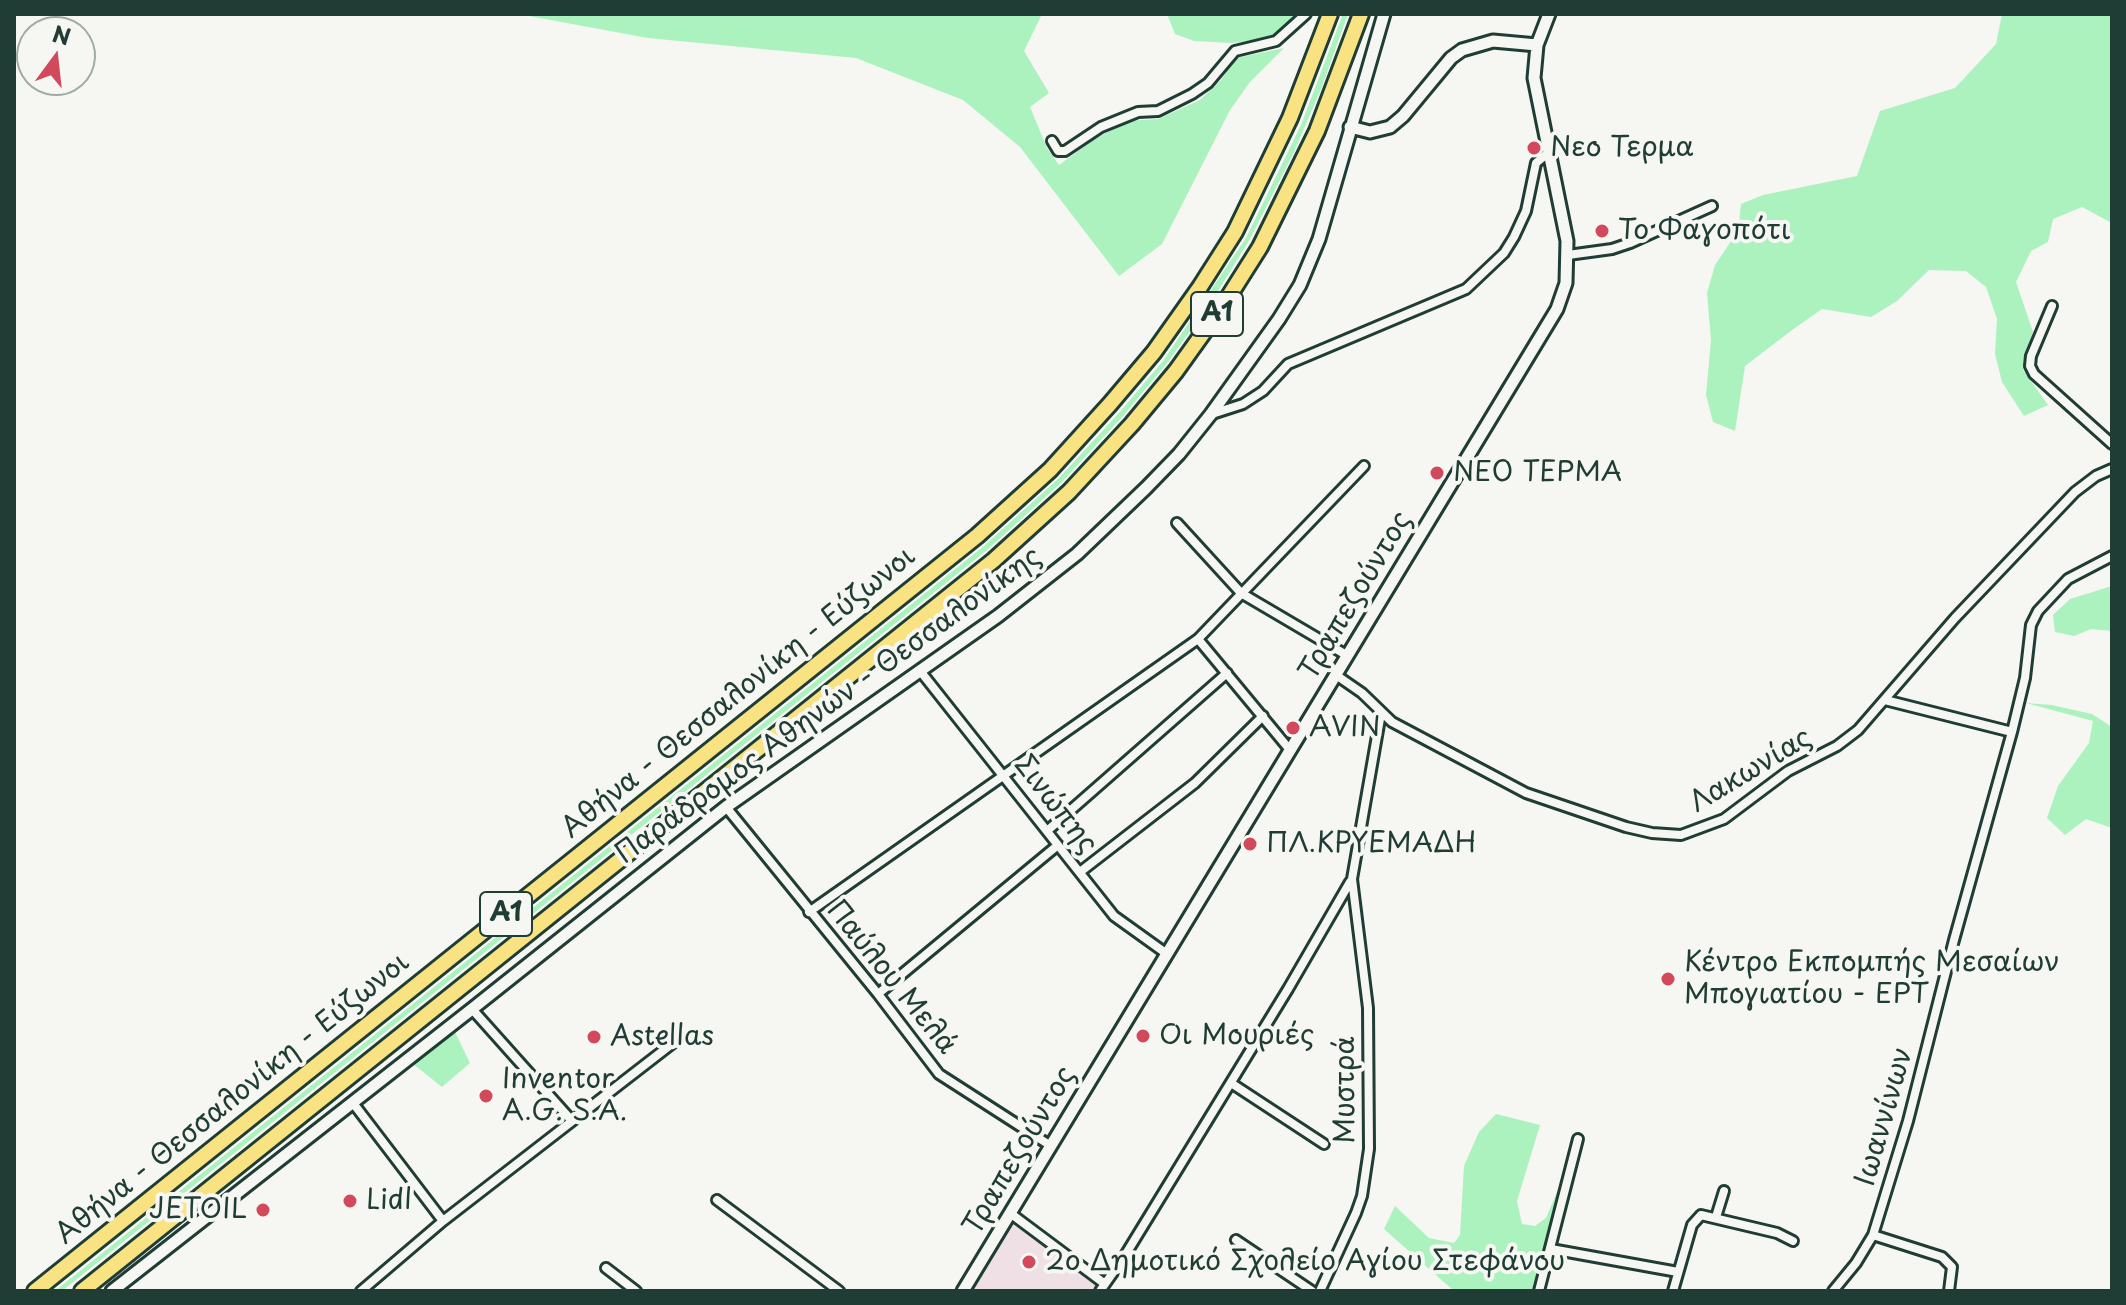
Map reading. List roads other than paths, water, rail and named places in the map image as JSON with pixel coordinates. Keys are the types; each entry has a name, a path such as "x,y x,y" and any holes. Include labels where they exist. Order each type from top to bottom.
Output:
{"highway":[{"name":"Αθήνα - Θεσσαλονίκη - Εύζωνοι","path":"35,1291 977,536 1050,470 1154,352 1224,250 1251,202 1290,118 1330,14"},
{"name":"Αθήνα - Θεσσαλονίκη - Εύζωνοι","path":"82,1291 994,560 1069,492 1176,371 1249,266 1317,131 1361,14"}],"main road":[{"name":"Παράδρομος Αθηνών - Θεσσαλονίκης","path":"119,1289 726,807 998,616 1077,554 1146,488 1211,414 1279,319 1307,270 1319,239 1384,14"},
{"name":"Τραπεζούντος","path":"963,1291 1550,322 1566,283 1568,255 1534,78 1537,45 1549,14"},
{"path":"1350,127 1370,132 1390,127 1403,116 1451,58 1462,50 1493,41 1537,45"}],"street":[{"path":"1052,141 1058,151 1065,151 1111,123 1138,112 1158,111 1208,83 1235,51 1276,41 1306,14"},
{"path":"1211,414 1243,404 1263,391 1288,364 1466,289 1504,253 1514,237 1526,211 1536,163 1548,153"},
{"path":"1568,255 1612,249 1630,243 1712,206"},
{"path":"2052,306 2031,356 2030,366 2034,374 2112,444"},
{"path":"809,912 1198,639 1364,466"},
{"name":"Λακωνίας","path":"1336,675 1362,693 1392,722 1526,793 1593,818 1652,833 1670,835 1700,829 1724,819 1788,771 1837,746 1858,730 1955,618 2075,492 2096,476 2112,469"},
{"path":"1177,523 1241,593 1348,656"},
{"name":"Ιωαννίνων","path":"1833,1291 1856,1263 1873,1235 1908,1121 2012,732 2025,678 2031,625 2038,611 2068,579 2112,556"},
{"path":"1198,639 1290,750"},
{"name":"Σινώπης","path":"921,672 1114,916 1167,954"},
{"path":"1047,831 1227,673"},
{"path":"1885,700 2012,732"},
{"path":"1010,1213 1102,1287 1231,1083 1352,879 1381,713"},
{"path":"1080,872 1195,783 1263,716"},
{"name":"Παύλου Μελά","path":"726,807 939,1074 1051,1146"},
{"path":"878,994 1058,845"},
{"name":"Μυστρά","path":"1320,1291 1359,1205 1369,1149 1368,1008 1352,879"},
{"path":"472,1009 572,1121"},
{"path":"361,1291 443,1221 673,1043"},
{"path":"1231,1083 1324,1144"},
{"path":"353,1103 443,1221"},
{"path":"1539,1291 1578,1139"},
{"path":"1716,1217 1724,1191"},
{"path":"717,1200 839,1291"},
{"path":"1673,1291 1696,1218 1701,1215 1777,1233 1793,1241"},
{"path":"1873,1235 1942,1257 1952,1267 1949,1291"},
{"path":"1236,1240 1312,1291"},
{"path":"1551,1249 1678,1272"},
{"path":"606,1268 636,1291"}],"place":[{"name":"Νεο Τερμα","path":"1534,148"},
{"name":"Το Φαγοπότι","path":"1602,231"},
{"name":"ΝΕΟ ΤΕΡΜΑ","path":"1437,473"},
{"name":"AVIN","path":"1293,728"},
{"name":"ΠΛ.ΚΡΥΕΜΑΔΗ","path":"1250,844"},
{"name":"Κέντρο Εκπομπής Μεσαίων Μπογιατίου - ΕΡΤ","path":"1668,979"},
{"name":"Οι Μουριές","path":"1143,1036"},
{"name":"Astellas","path":"594,1037"},
{"name":"Inventor A.G. S.A.","path":"486,1096"},
{"name":"Lidl","path":"350,1201"},
{"name":"JETOIL","path":"263,1210"},
{"name":"2ο Δημοτικό Σχολείο Αγίου Στεφάνου","path":"1029,1262"}]}
